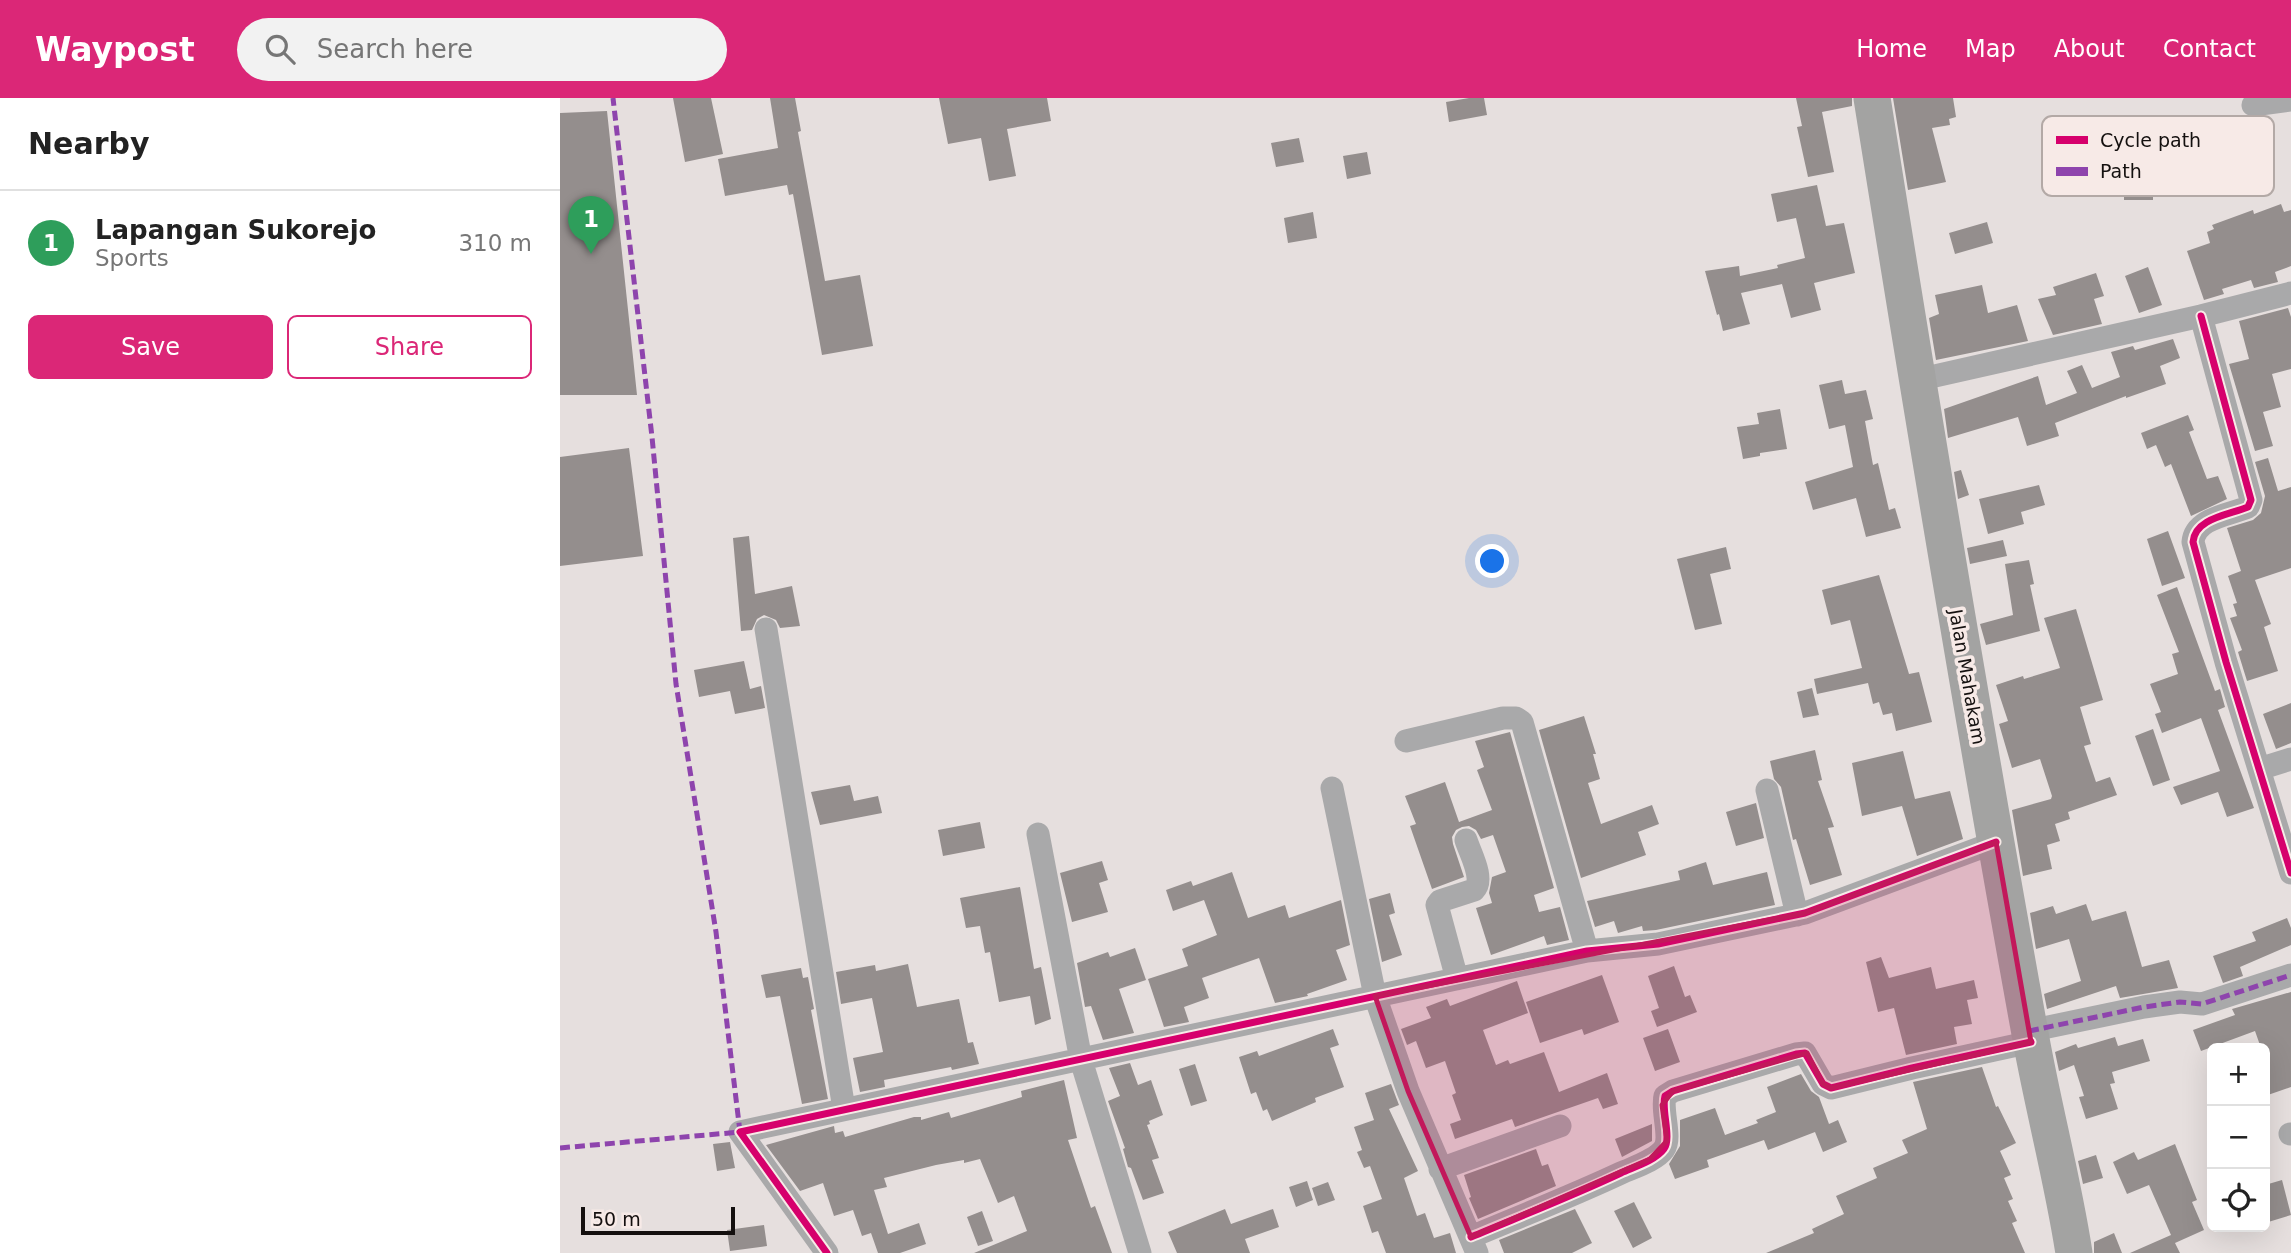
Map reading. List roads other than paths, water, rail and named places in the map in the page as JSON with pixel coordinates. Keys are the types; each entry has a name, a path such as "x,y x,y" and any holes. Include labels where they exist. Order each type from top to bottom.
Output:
{"main road":[{"name":"Jalan Mahakam","path":"1872,98 1996,842 2030,1036 2074,1253"}],"street":[{"path":"2253,105 2291,100"},
{"path":"1917,380 2291,293"},
{"path":"2201,316 2251,500 2248,506 2239,511 2202,524 2194,534 2193,542 2226,662 2291,873"},
{"path":"766,629 844,1110"},
{"path":"1406,741 1503,718 1516,718 1522,722 1587,951"},
{"path":"2259,769 2291,759"},
{"path":"1332,788 1375,996 1408,1091 1474,1245 1650,1159 1664,1149 1667,1141 1662,1105 1665,1096 1673,1091 1796,1054 1805,1054 1823,1084 1831,1088 2144,1007 2180,1002 2202,1004 2291,975"},
{"path":"1767,790 1797,915"},
{"path":"1038,834 1081,1060 1140,1253"},
{"path":"1457,979 1437,905 1440,901 1474,890 1478,886 1479,879 1466,840"},
{"path":"827,1253 820,1239 740,1132 1587,951 1658,944 1797,915 1996,842"},
{"path":"1440,1169 1560,1126"}],"place":[{"name":"Lapangan Sukorejo","path":"591,254"}]}
